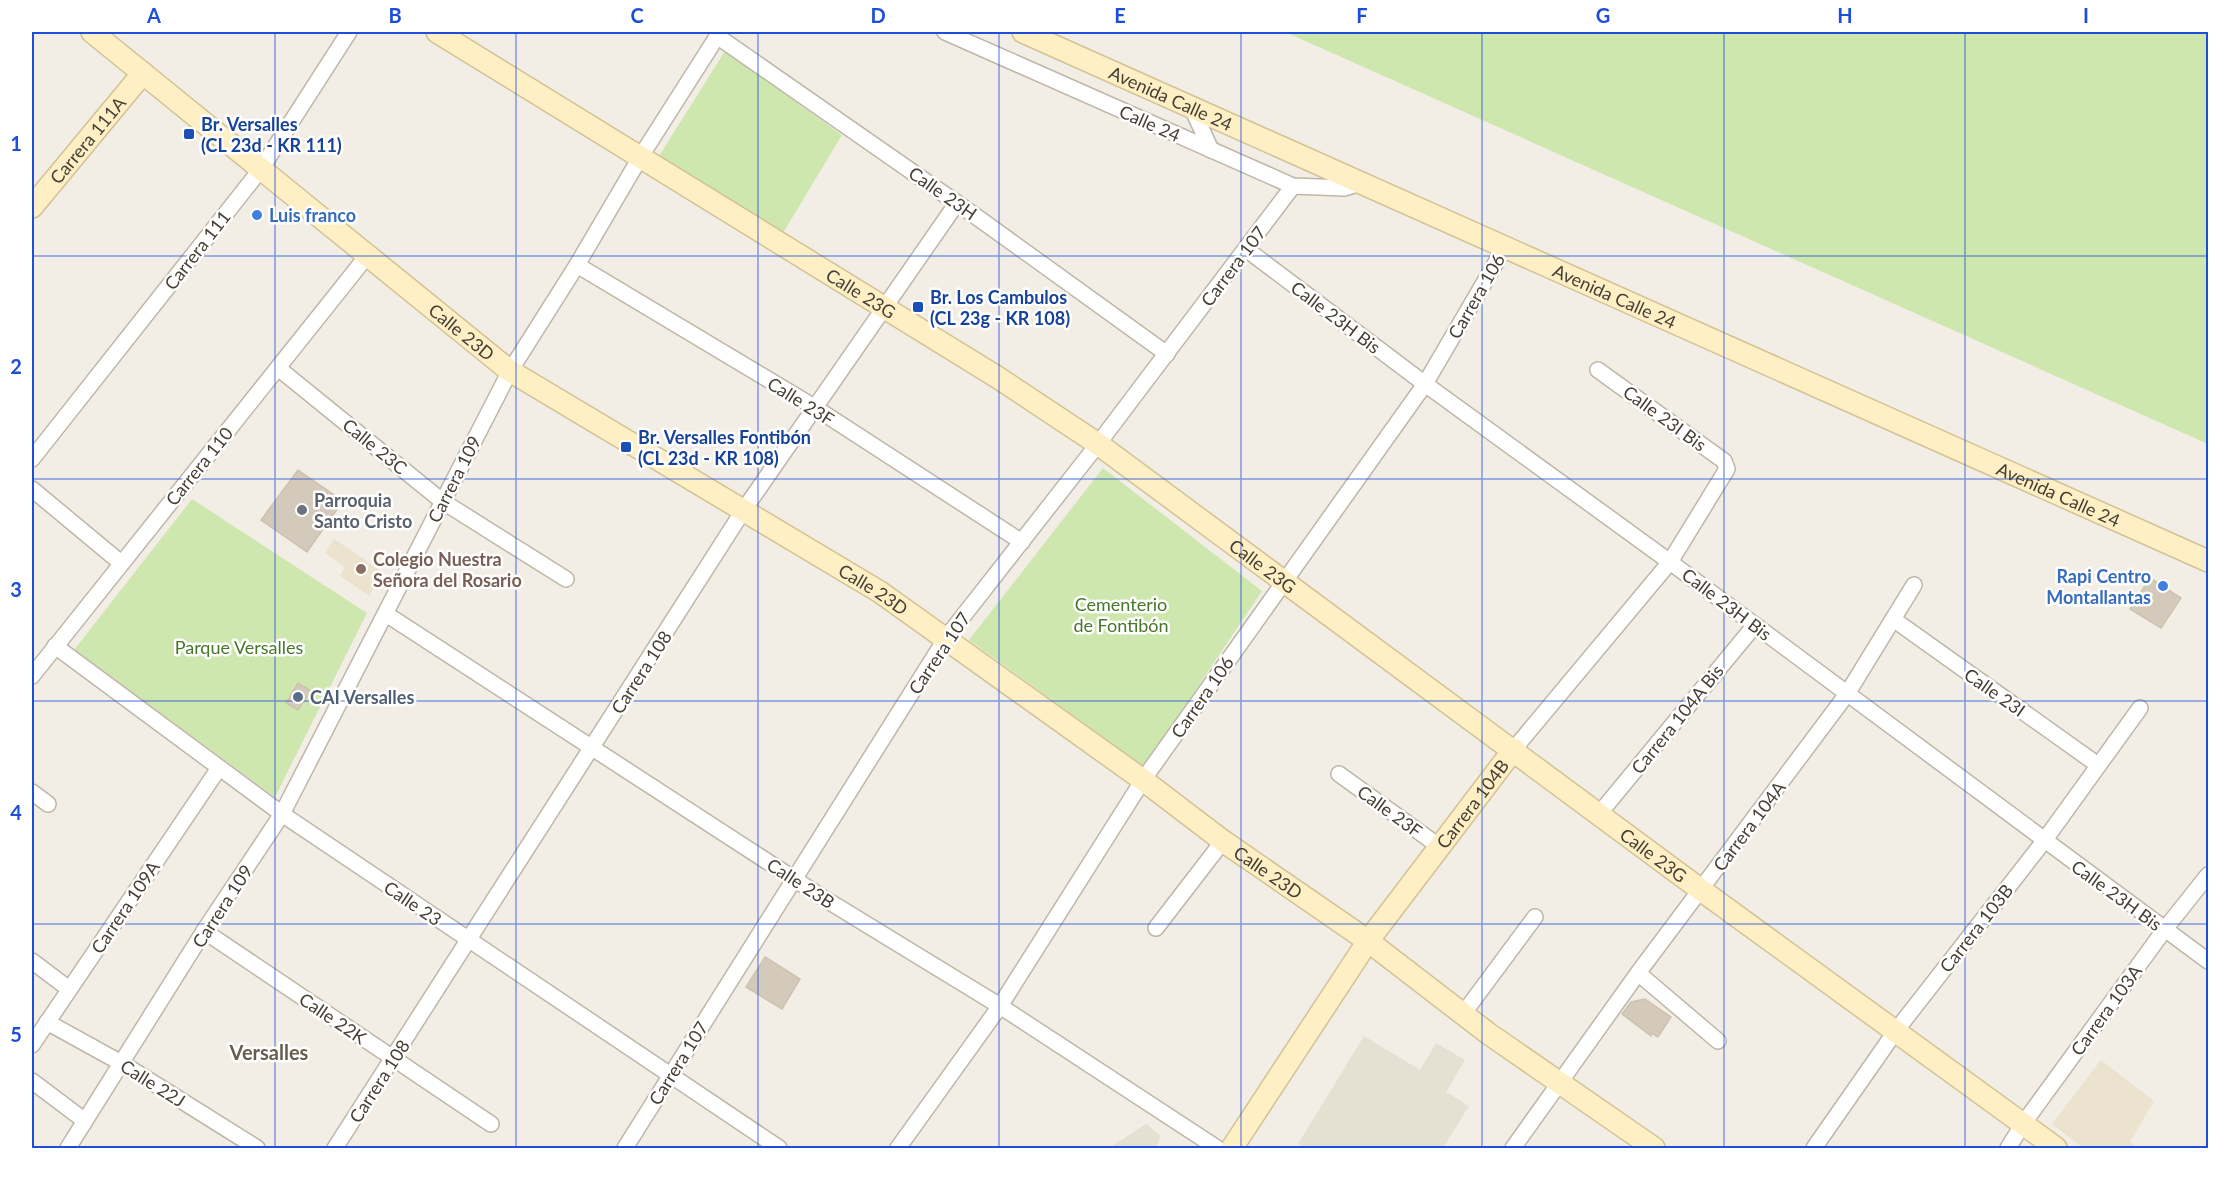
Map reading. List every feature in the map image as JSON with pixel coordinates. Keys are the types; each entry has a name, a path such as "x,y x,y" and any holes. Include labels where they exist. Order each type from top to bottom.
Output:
{"street":[{"name":"Calle 23D","path":"92,32 510,371 880,592 1143,780 1224,841 1368,942 1463,1014 1654,1149"},
{"name":"Carrera 111","path":"32,459 261,169 349,32"},
{"name":"Calle 23G","path":"437,32 997,377 1098,444 1514,749 1701,890 2056,1149"},
{"name":"Calle 24","path":"945,32 1293,186 1344,188 1361,183"},
{"name":"Avenida Calle 24","path":"1023,32 2208,561"},
{"name":"Carrera 109","path":"68,1149 204,931 282,814 510,371 577,265 641,156 719,34"},
{"name":"Calle 23H","path":"719,34 1167,354"},
{"name":"Carrera 111A","path":"32,207 143,73"},
{"path":"1191,106 1211,150"},
{"name":"Carrera 107","path":"625,1149 946,638 1023,542 1293,186"},
{"name":"Carrera 108","path":"335,1149 743,511 957,203"},
{"name":"Carrera 106","path":"898,1149 1000,1006 1143,780 1425,384 1505,247"},
{"name":"Calle 23H Bis","path":"1246,249 1425,384 1670,562 2208,961"},
{"name":"Carrera 110","path":"32,676 367,256"},
{"name":"Calle 23F","path":"577,265 814,407 1023,542"},
{"name":"Calle 23C","path":"278,368 442,501 566,579"},
{"name":"Calle 23I Bis","path":"1598,370 1724,461 1726,469"},
{"name":"Carrera 104B","path":"1232,1149 1368,942 1514,749 1670,562 1726,469"},
{"path":"32,489 122,563"},
{"name":"Carrera 104A","path":"1513,1149 1638,973 1847,694 1914,585"},
{"name":"Calle 23B","path":"386,614 795,878 1000,1006 1217,1149"},
{"name":"Calle 23I","path":"1893,619 2098,765"},
{"name":"Carrera 104A Bis","path":"1599,814 1755,625"},
{"name":"Calle 23","path":"55,646 282,814 779,1149"},
{"name":"Carrera 103B","path":"1814,1149 1895,1032 2044,841 2140,708"},
{"name":"Carrera 109A","path":"32,1045 219,768"},
{"name":"Calle 23F","path":"1339,774 1440,847"},
{"path":"32,792 48,804"},
{"path":"1156,928 1224,841"},
{"name":"Carrera 103A","path":"2008,1149 2023,1124 2165,929 2208,875"},
{"path":"1463,1014 1535,917"},
{"name":"Calle 22K","path":"204,931 491,1124"},
{"path":"32,961 69,989"},
{"path":"1638,973 1718,1041"},
{"name":"Calle 22J","path":"47,1022 123,1064 257,1149"},
{"path":"32,1081 85,1122"}],"shaded area":[{"name":"Colegio Nuestra Señora del Rosario","path":"334,539 383,572 369,596 340,576 345,567 325,553"},
{"path":"1364,1036 1420,1070 1436,1043 1465,1060 1446,1092 1469,1106 1443,1148 1306,1148 1298,1144"},
{"path":"2101,1060 2154,1101 2130,1142 2137,1148 2083,1148 2052,1124"},
{"path":"1146,1124 1161,1136 1156,1148 1109,1148"}],"green space":[{"path":"1285,32 2208,32 2208,444"},
{"path":"725,51 842,135 783,233 659,156"},
{"name":"Cementerio de Fontibón","path":"1103,468 1262,591 1144,767 969,640"},
{"name":"Parque Versalles","path":"192,499 367,613 275,797 74,650"}],"building":[{"name":"Parroquia Santo Cristo","path":"298,470 343,501 307,552 261,520"},
{"path":"2150,578 2181,598 2161,628 2130,609"},
{"name":"CAI Versalles","path":"298,683 311,691 298,710 286,703"},
{"path":"765,957 800,979 782,1009 746,987"},
{"path":"1645,999 1671,1017 1658,1037 1651,1033 1651,1036 1622,1014 1631,1002"}],"place":[{"name":"Br. Versalles (CL 23d - KR 111)","path":"189,134"},
{"name":"Luis franco","path":"257,215"},
{"name":"Br. Los Cambulos (CL 23g - KR 108)","path":"918,307"},
{"name":"Br. Versalles Fontibón (CL 23d - KR 108)","path":"626,447"},
{"name":"Parroquia Santo Cristo","path":"302,510"},
{"name":"Colegio Nuestra Señora del Rosario","path":"361,569"},
{"name":"Rapi Centro Montallantas","path":"2163,586"},
{"name":"CAI Versalles","path":"298,697"}],"district":[{"name":"Versalles","path":"269,1052"}]}
